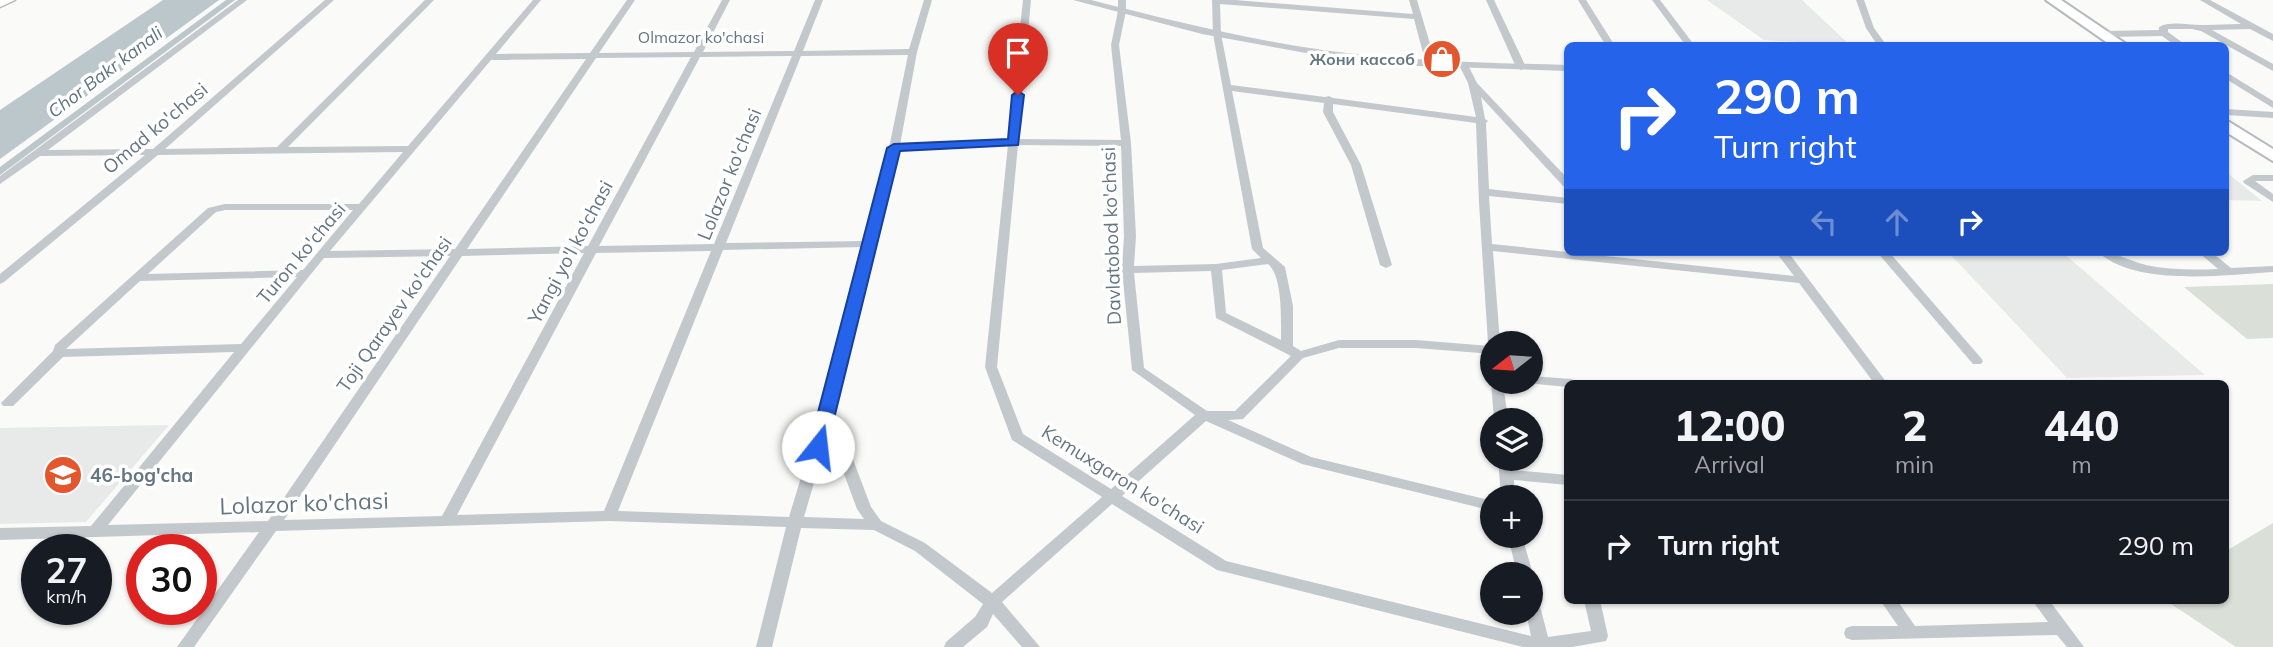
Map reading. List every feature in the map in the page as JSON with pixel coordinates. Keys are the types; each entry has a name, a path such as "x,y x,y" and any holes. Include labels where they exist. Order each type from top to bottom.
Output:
{"highway":[{"path":"0,3 8,0"}],"main road":[{"path":"2038,0 2106,40"},
{"path":"2052,0 2106,40"},
{"path":"2229,118 2273,144"},
{"path":"2229,118 2273,156"}],"street":[{"path":"0,181 243,0"},
{"name":"Omad ko'chasi","path":"0,280 155,152 330,0"},
{"path":"280,150 430,0"},
{"name":"Turon ko'chasi","path":"96,530 306,273 537,0"},
{"name":"Toji Qarayev ko'chasi","path":"185,647 271,527 631,0"},
{"name":"Yangi yo'l ko'chasi","path":"446,521 726,0"},
{"name":"Lolazor ko'chasi","path":"609,516 819,0"},
{"path":"764,647 795,522 825,421 894,148 913,52 928,0"},
{"name":"Kemuxgaron ko'chasi","path":"1027,0 992,367 1017,437 1222,566 1542,646 1600,636 1593,604"},
{"path":"1078,0 1122,6 1217,34 1328,54 1431,64 1564,68"},
{"path":"1413,0 1431,64"},
{"path":"1490,0 1521,67"},
{"path":"1582,0 1608,42"},
{"path":"1656,0 1688,42"},
{"path":"1860,0 1870,28 1880,42"},
{"path":"2204,0 2273,38"},
{"path":"952,647 981,621 992,602 1204,415 1238,416 1293,351 1279,267 1258,249 1217,34 1216,1 1419,17"},
{"name":"Davlatobod ko'chasi","path":"1122,6 1115,45 1126,143 1130,236 1128,271 1138,370 1204,415 1307,461 1480,503"},
{"path":"2164,33 2163,27 2252,26"},
{"path":"2201,28 2226,42"},
{"path":"2106,40 2164,33 2177,42"},
{"path":"2229,44 2273,68"},
{"name":"Olmazor ko'chasi","path":"489,57 913,52"},
{"path":"1465,66 1473,83 1483,121 1484,192 1493,331"},
{"path":"2229,77 2273,105"},
{"path":"1473,83 1564,181"},
{"path":"1226,87 1483,121"},
{"path":"1329,99 1328,112 1356,165 1386,265"},
{"path":"2229,118 2273,114"},
{"path":"894,148 1014,142 1126,143"},
{"path":"40,153 411,149"},
{"path":"2273,178 2253,178 2248,181 2273,199"},
{"path":"1484,192 1564,201"},
{"path":"8,403 60,352 59,348 64,342 212,210 225,207 362,207"},
{"path":"321,255 869,244"},
{"path":"1488,247 1564,255"},
{"path":"1574,256 1803,280"},
{"path":"1785,256 1879,380"},
{"path":"1887,256 1978,361"},
{"path":"2112,256 2142,270 2273,269"},
{"path":"2209,256 2227,270"},
{"path":"1128,271 1216,267 1270,260"},
{"path":"1216,267 1220,315 1293,351 1339,344 1416,344 1480,349"},
{"path":"138,278 306,273"},
{"path":"60,352 68,354 245,348"},
{"path":"1544,381 1564,382"},
{"path":"825,421 839,441 864,509 876,525"},
{"path":"1528,471 1564,479"},
{"name":"Lolazor ko'chasi","path":"0,534 609,516 795,522"},
{"path":"795,522 876,525 920,547 992,602 1032,647"},
{"path":"1891,604 1911,633"},
{"path":"2043,604 2076,647"},
{"path":"1537,625 1542,646"},
{"path":"1852,633 2061,628"}],"shaded area":[{"path":"1707,0 1802,0 1847,42 1798,42 1764,40"},
{"path":"2229,174 2262,201 2229,200"},
{"path":"1952,256 2067,256 2205,375 2067,378"},
{"path":"2273,284 2273,338 2247,339 2184,287"},
{"name":"46-bog'cha","path":"169,425 86,522 0,524 0,428"},
{"path":"2273,523 2273,647 2236,647 2171,604 2229,604 2229,549"}],"water":[{"path":"163,0 219,0 0,159 0,110"}],"waterway":[{"name":"Chor Bakr kanali","path":"0,172 231,0"}],"place":[{"name":"Жони кассоб","path":"1442,59"},
{"name":"46-bog'cha","path":"63,475"}],"route":[{"path":"818,447 894,148 1014,142 1018,95"}]}
